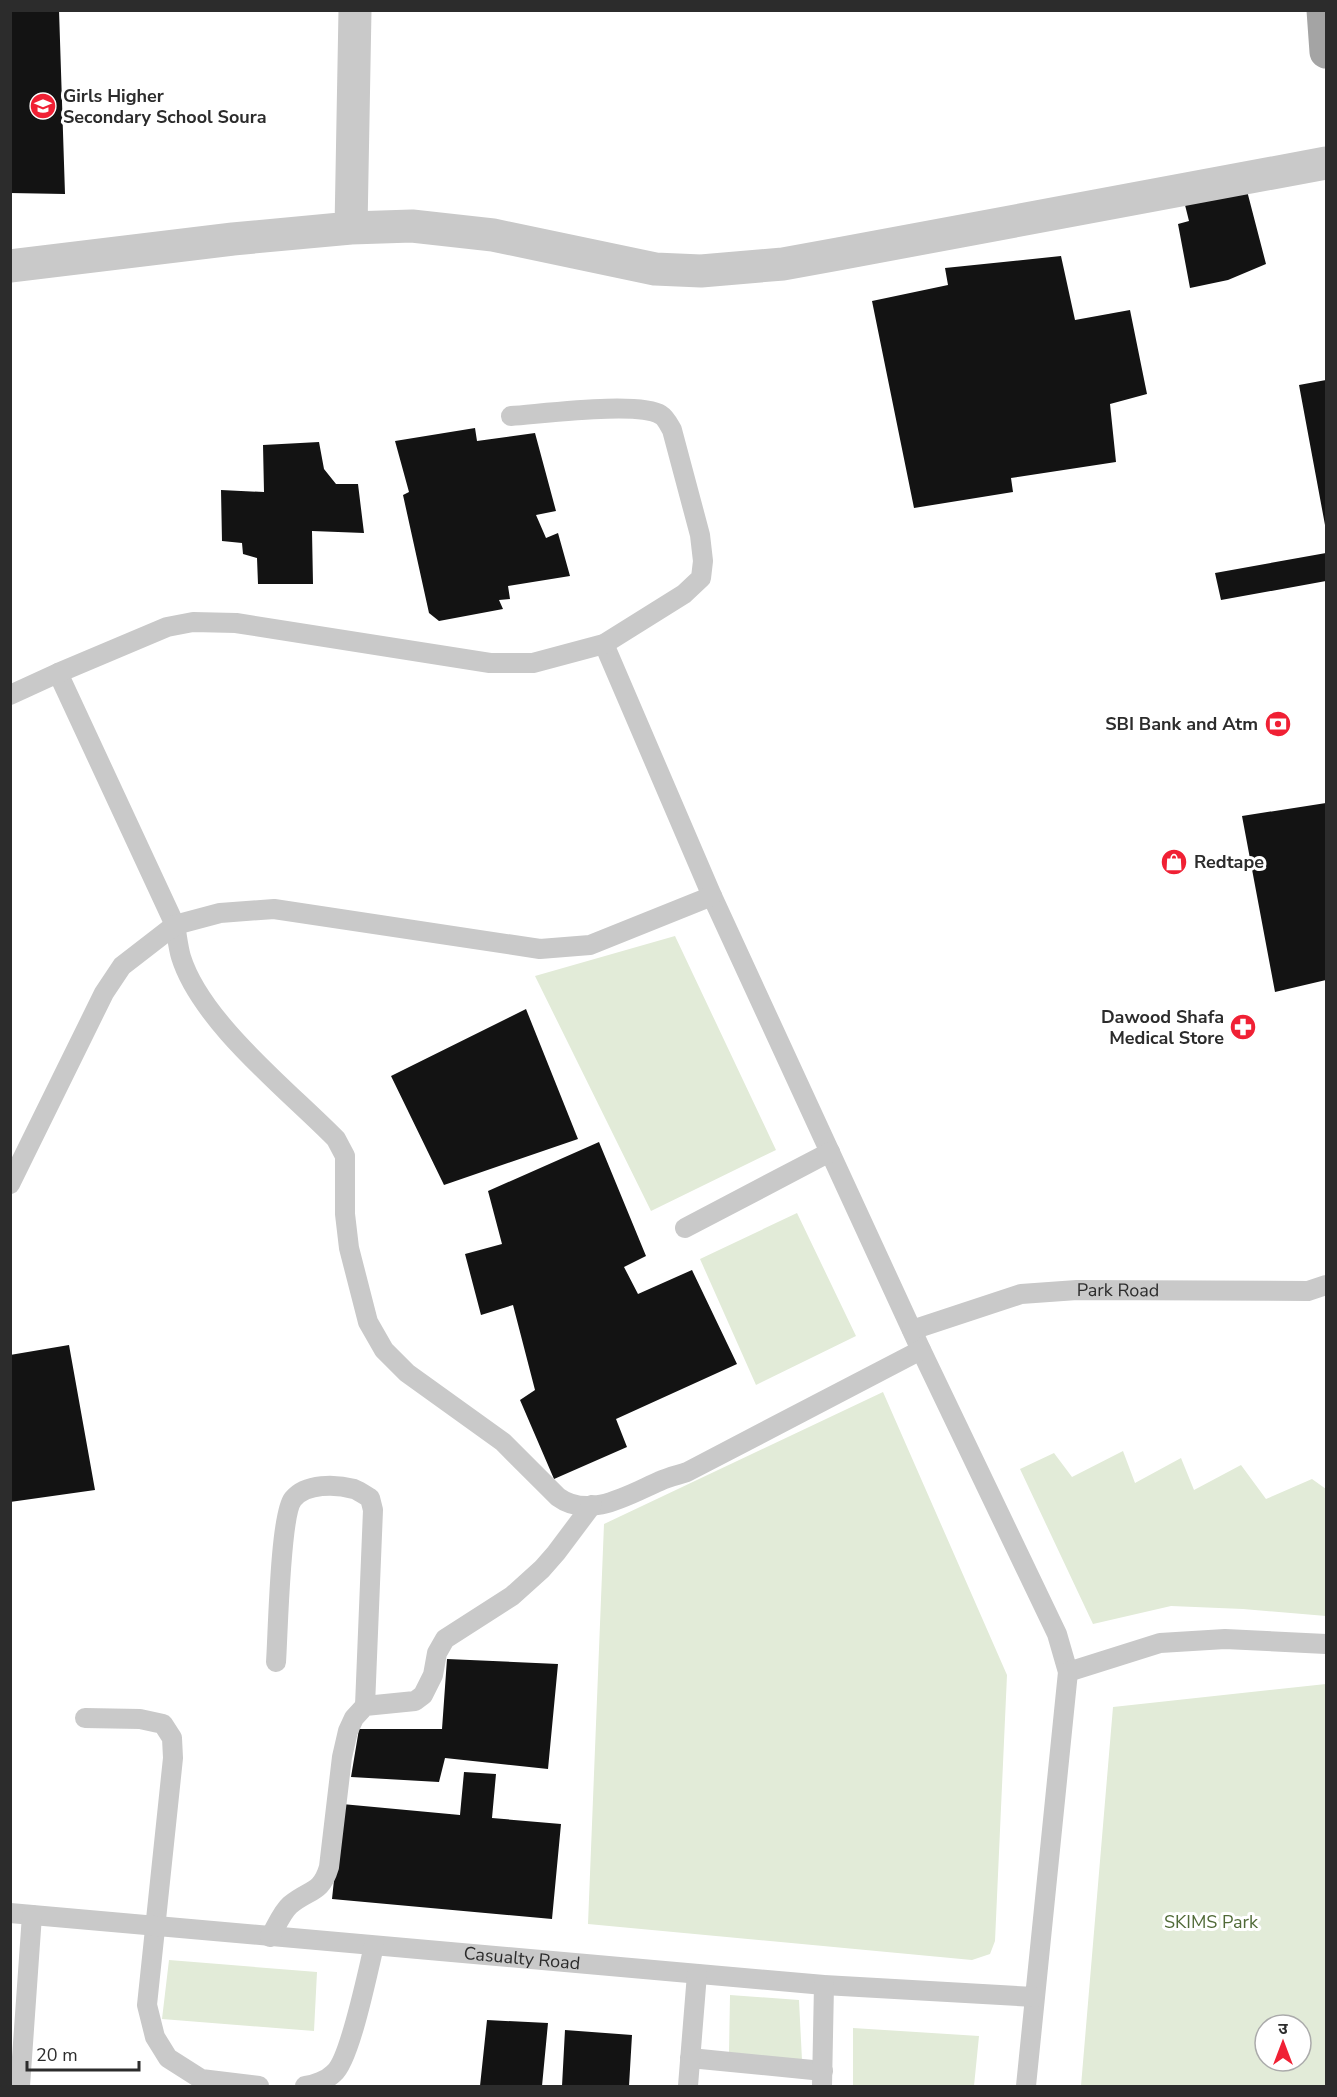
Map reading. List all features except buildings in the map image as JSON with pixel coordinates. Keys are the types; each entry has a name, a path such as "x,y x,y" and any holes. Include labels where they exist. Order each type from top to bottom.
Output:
{"main road":[{"path":"1323,10 1326,52"}],"street":[{"path":"351,228 355,10"},
{"path":"10,266 351,228 412,226 493,235 655,269 701,271 783,264 1326,163"}],"lane":[{"path":"10,695 166,627 194,622 236,623 490,663 533,663 604,644 684,594 701,578 704,561 700,535 672,430 664,416 648,409 618,408 511,416"},
{"path":"604,644 712,896 921,1350 1057,1634 1068,1672 1026,2086"},
{"path":"58,673 175,925 181,957 192,981 230,1034 336,1139 345,1156 345,1214 349,1248 368,1322 384,1350 407,1373 503,1442 558,1497 567,1504 604,1505 687,1472 921,1350"},
{"path":"10,1184 104,993 122,966 175,925 220,913 274,909 540,949 590,945 712,896"},
{"path":"685,1228 830,1152"},
{"name":"Park Road","path":"912,1330 1021,1294 1077,1290 1308,1290 1326,1285"},
{"path":"270,1937 288,1906 326,1880 342,1757 348,1731 354,1718 365,1706 373,1510 370,1498 354,1489 325,1485 307,1489 293,1499 285,1524 276,1662"},
{"path":"365,1706 415,1701 423,1695 433,1675 437,1653 445,1639 512,1596 542,1569 592,1505"},
{"path":"1068,1672 1160,1643 1225,1639 1326,1644"},
{"path":"85,1718 140,1719 163,1724 172,1738 173,1758 147,2005 155,2037 168,2058 201,2079 259,2086"},
{"name":"Casualty Road","path":"10,1913 824,1985 1034,1997"},
{"path":"20,2086 32,1915"},
{"path":"305,2086 314,2085 336,2073 347,2050 374,1946"},
{"path":"688,2086 697,1974"},
{"path":"690,2058 823,2079 824,1985"}],"green space":[{"path":"675,936 776,1150 651,1211 535,976"},
{"path":"797,1213 856,1336 756,1385 700,1259"},
{"path":"883,1392 1007,1675 995,1941 990,1954 972,1960 588,1924 604,1524"},
{"path":"1123,1451 1135,1483 1181,1458 1194,1490 1241,1465 1266,1499 1312,1479 1326,1489 1326,1616 1171,1606 1093,1624 1020,1469 1054,1453 1072,1477"},
{"name":"SKIMS Park","path":"1326,1684 1326,2086 1081,2086 1113,1707"},
{"path":"169,1960 317,1972 314,2031 162,2019"},
{"path":"730,1995 799,2000 802,2060 729,2053"},
{"path":"853,2028 979,2036 974,2086 853,2086"}],"place":[{"name":"Girls Higher Secondary School Soura","path":"43,106"},
{"name":"SBI Bank and Atm","path":"1278,724"},
{"name":"Redtape","path":"1174,862"},
{"name":"Dawood Shafa Medical Store","path":"1243,1027"}]}
